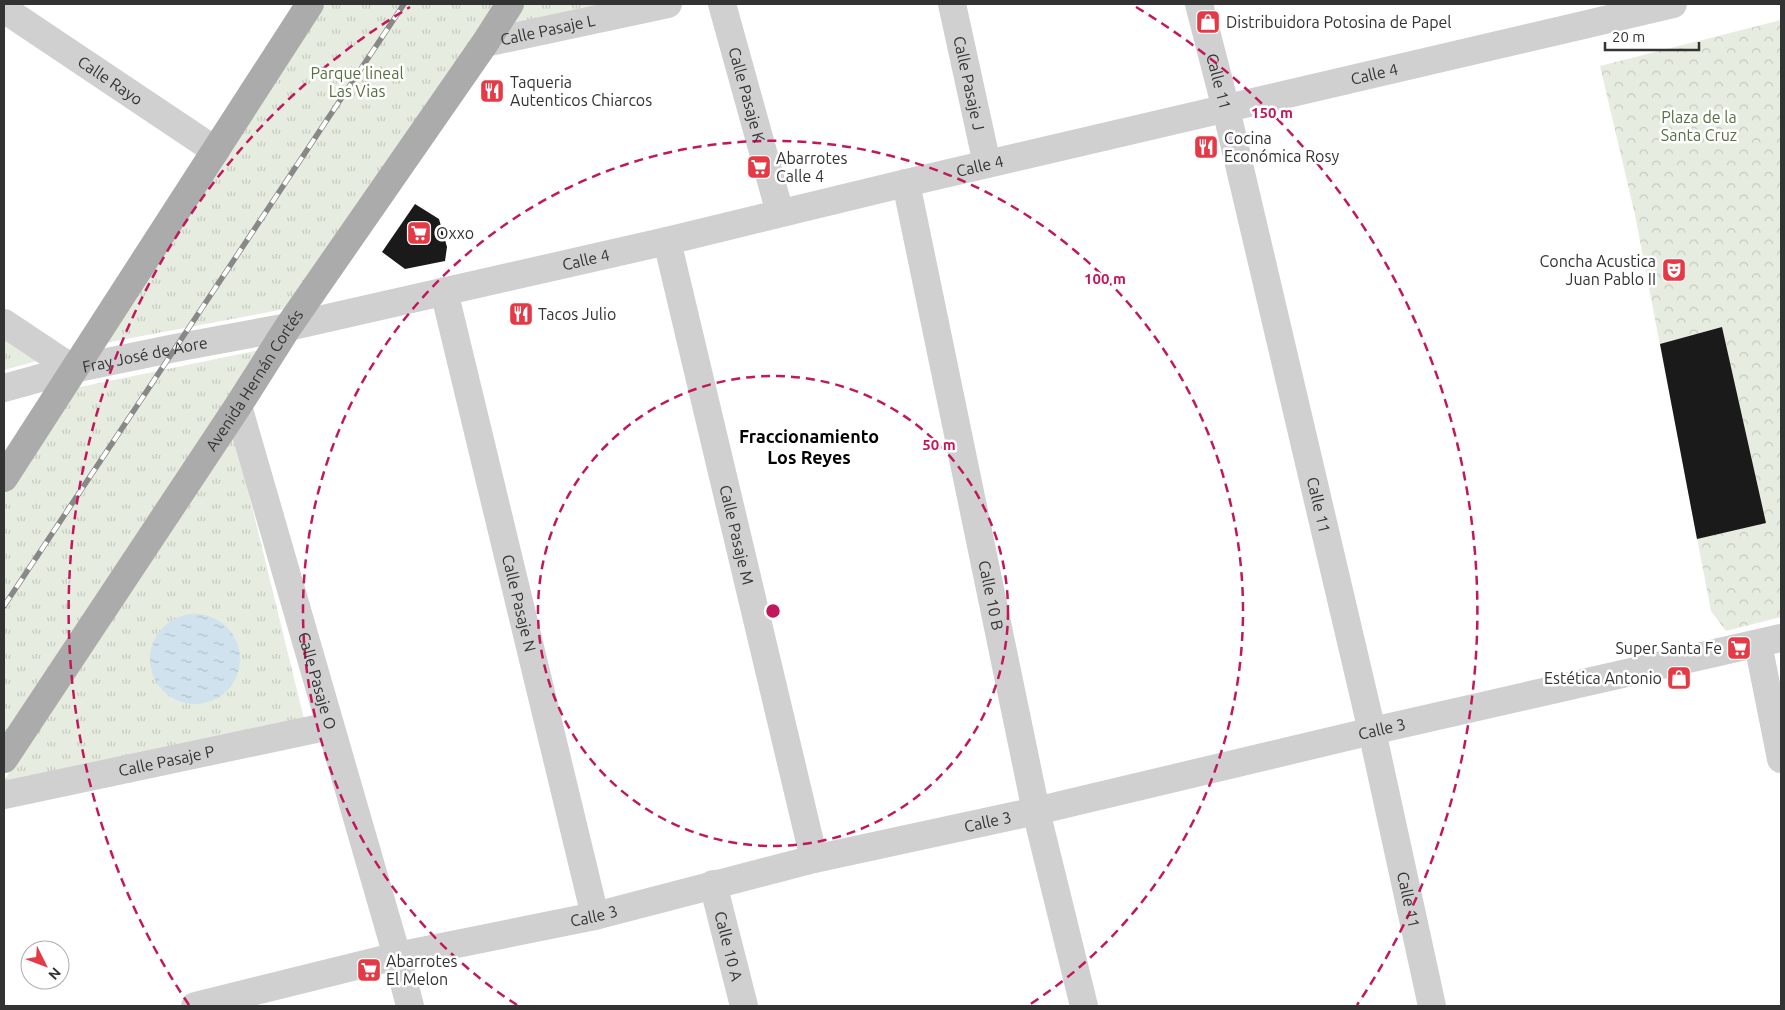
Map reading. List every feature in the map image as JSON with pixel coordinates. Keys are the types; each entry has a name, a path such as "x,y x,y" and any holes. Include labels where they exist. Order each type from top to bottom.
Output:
{"main road":[{"path":"4,478 310,4"},
{"name":"Avenida Hernán Cortés","path":"4,759 288,328 510,4"}],"street":[{"name":"Calle Pasaje L","path":"485,43 668,4"},
{"name":"Calle Pasaje K","path":"722,4 780,213"},
{"name":"Calle Pasaje J","path":"952,4 988,164"},
{"name":"Calle 11","path":"1199,4 1226,109 1372,731 1432,1006"},
{"name":"Calle 4","path":"288,328 1226,109 1609,11 1672,4"},
{"name":"Calle Rayo","path":"7,8 216,151"},
{"name":"Calle 10 B","path":"906,183 1036,810 1084,1006"},
{"name":"Calle Pasaje M","path":"667,241 814,859"},
{"name":"Calle Pasaje N","path":"444,291 595,916"},
{"path":"4,324 74,369"},
{"name":"Fray José de Aore","path":"4,388 74,369 175,348 288,328"},
{"name":"Calle Pasaje O","path":"238,406 410,1006"},
{"name":"Calle 3","path":"195,1006 397,956 595,916 814,859 1036,810 1372,731 1770,641"},
{"path":"1770,641 1781,759"},
{"name":"Calle Pasaje P","path":"4,795 330,726"},
{"name":"Calle 10 A","path":"713,884 744,1006"}],"green space":[{"name":"Parque lineal Las Vias","path":"325,4 495,4 449,74 285,309 105,343"},
{"path":"523,4 617,4 510,25"},
{"name":"Plaza de la Santa Cruz","path":"1781,20 1781,617 1726,631 1711,611 1635,215 1600,66"},
{"path":"4,339 37,361 4,370"},
{"path":"260,350 4,742 4,495 75,388"},
{"path":"234,433 304,719 4,781 29,738"}],"water":[{"path":"195,614 212,617 227,627 237,642 240,659 237,676 227,691 212,701 195,704 178,701 163,691 153,676 150,659 153,642 163,627 178,617"}],"building":[{"name":"Oxxo","path":"415,204 439,219 447,247 445,261 405,269 382,252"},
{"path":"1722,327 1766,523 1697,539 1660,344"}],"railway":[{"path":"4,606 404,4"}],"place":[{"name":"Distribuidora Potosina de Papel","path":"1208,22"},
{"name":"Taqueria Autenticos Chiarcos","path":"492,91"},
{"name":"Cocina Económica Rosy","path":"1206,147"},
{"name":"Abarrotes Calle 4","path":"759,167"},
{"name":"Oxxo","path":"419,233"},
{"name":"Concha Acustica Juan Pablo II","path":"1674,270"},
{"name":"Tacos Julio","path":"521,314"},
{"name":"Super Santa Fe","path":"1739,648"},
{"name":"Estética Antonio","path":"1679,678"},
{"name":"Abarrotes El Melon","path":"369,970"}],"district":[{"name":"Fraccionamiento Los Reyes","path":"809,446"}]}
